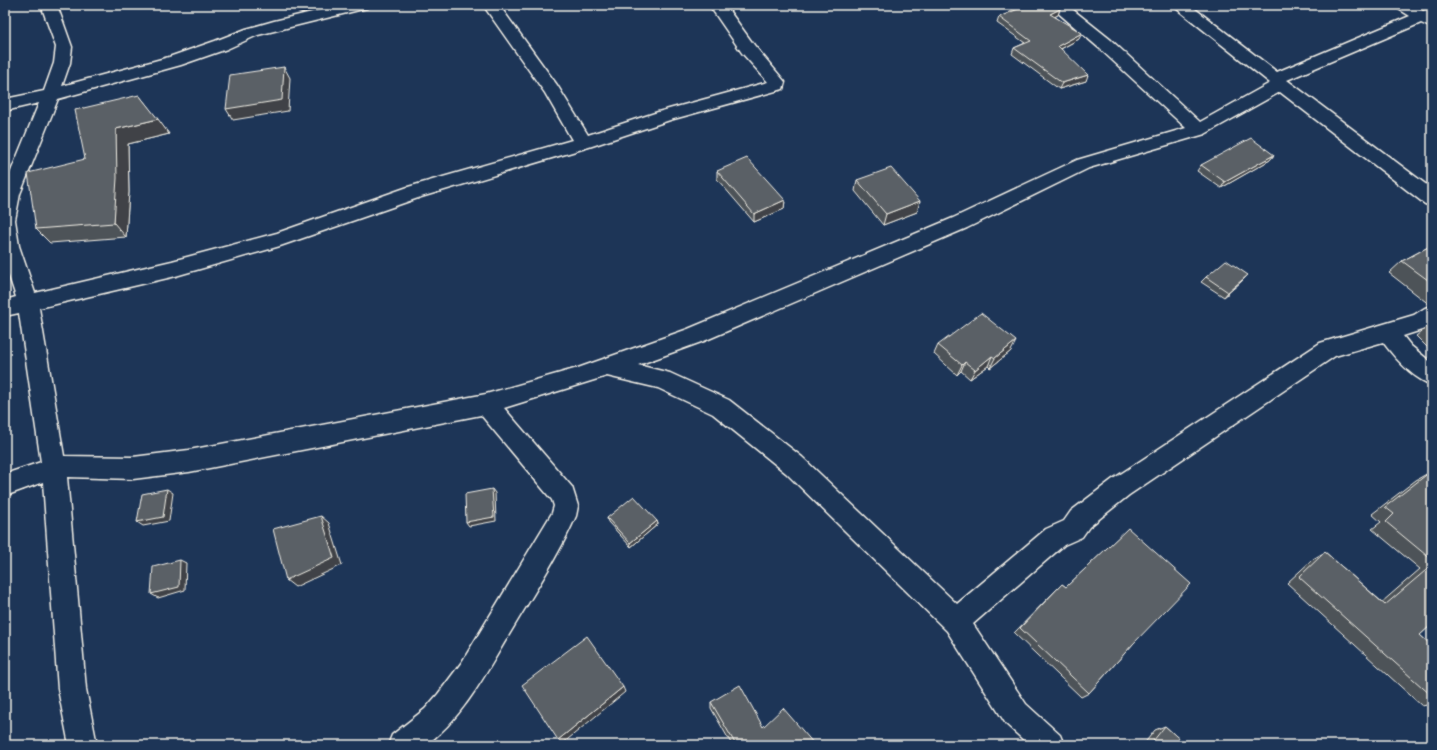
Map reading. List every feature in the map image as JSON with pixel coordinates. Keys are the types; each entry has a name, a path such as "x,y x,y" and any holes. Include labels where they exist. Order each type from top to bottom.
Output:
{"street":[{"path":"49,5 64,47 62,63 51,95 11,194 5,220 9,246 28,303 54,468 72,689 83,745"},
{"path":"5,105 51,95 174,61 221,46 259,30 362,5"},
{"path":"491,5 554,92 573,122 583,143"},
{"path":"5,308 172,268 280,239 415,192 583,143 664,116 777,85 778,82 748,49 717,5"},
{"path":"1056,5 1105,44 1199,130"},
{"path":"1180,5 1432,198"},
{"path":"1402,5 1429,18"},
{"path":"5,485 54,468 73,466 133,468 189,460 486,404 578,377 696,335 960,223 1083,164 1199,130 1278,81 1429,18"},
{"path":"956,622 1055,537 1073,528 1080,519 1120,486 1328,349 1422,322 1432,314"},
{"path":"1387,331 1403,352 1432,376"},
{"path":"608,367 662,380 721,407 794,465 956,622 1016,714 1050,745"},
{"path":"402,745 417,736 449,704 475,666 564,516 566,506 563,495 486,404"}],"building":[{"path":"1012,5 1055,5 1060,9 1050,14 1082,33 1058,46 1088,75 1062,83 1014,48 1031,41 999,17 1018,9"},
{"path":"284,67 282,100 226,109 230,75"},
{"path":"139,95 158,119 116,129 117,178 114,223 36,229 28,173 85,159 75,110"},
{"path":"1251,138 1274,155 1225,182 1201,165"},
{"path":"747,158 785,200 754,214 717,171"},
{"path":"891,168 920,201 886,214 857,180"},
{"path":"1432,245 1432,283 1402,261"},
{"path":"1226,260 1248,275 1228,292 1206,277"},
{"path":"981,313 1016,341 995,358 992,356 975,370 965,362 962,365 938,345"},
{"path":"1430,472 1432,474 1432,560 1386,522 1394,514 1385,507"},
{"path":"167,489 163,517 137,522 142,494"},
{"path":"492,489 494,517 466,522 465,494"},
{"path":"634,496 657,521 630,543 607,518"},
{"path":"321,516 334,558 286,580 273,529"},
{"path":"1128,528 1191,584 1133,644 1089,693 1020,628 1062,584 1066,587"},
{"path":"1325,552 1385,605 1432,565 1432,624 1420,635 1432,646 1432,696 1299,577"},
{"path":"180,560 179,587 151,594 153,567"},
{"path":"587,636 623,687 558,740 522,685"},
{"path":"740,685 763,727 783,708 815,745 736,745 711,702"},
{"path":"1165,726 1186,745 1150,745"},
{"path":"396,743 397,745 389,745"}]}
